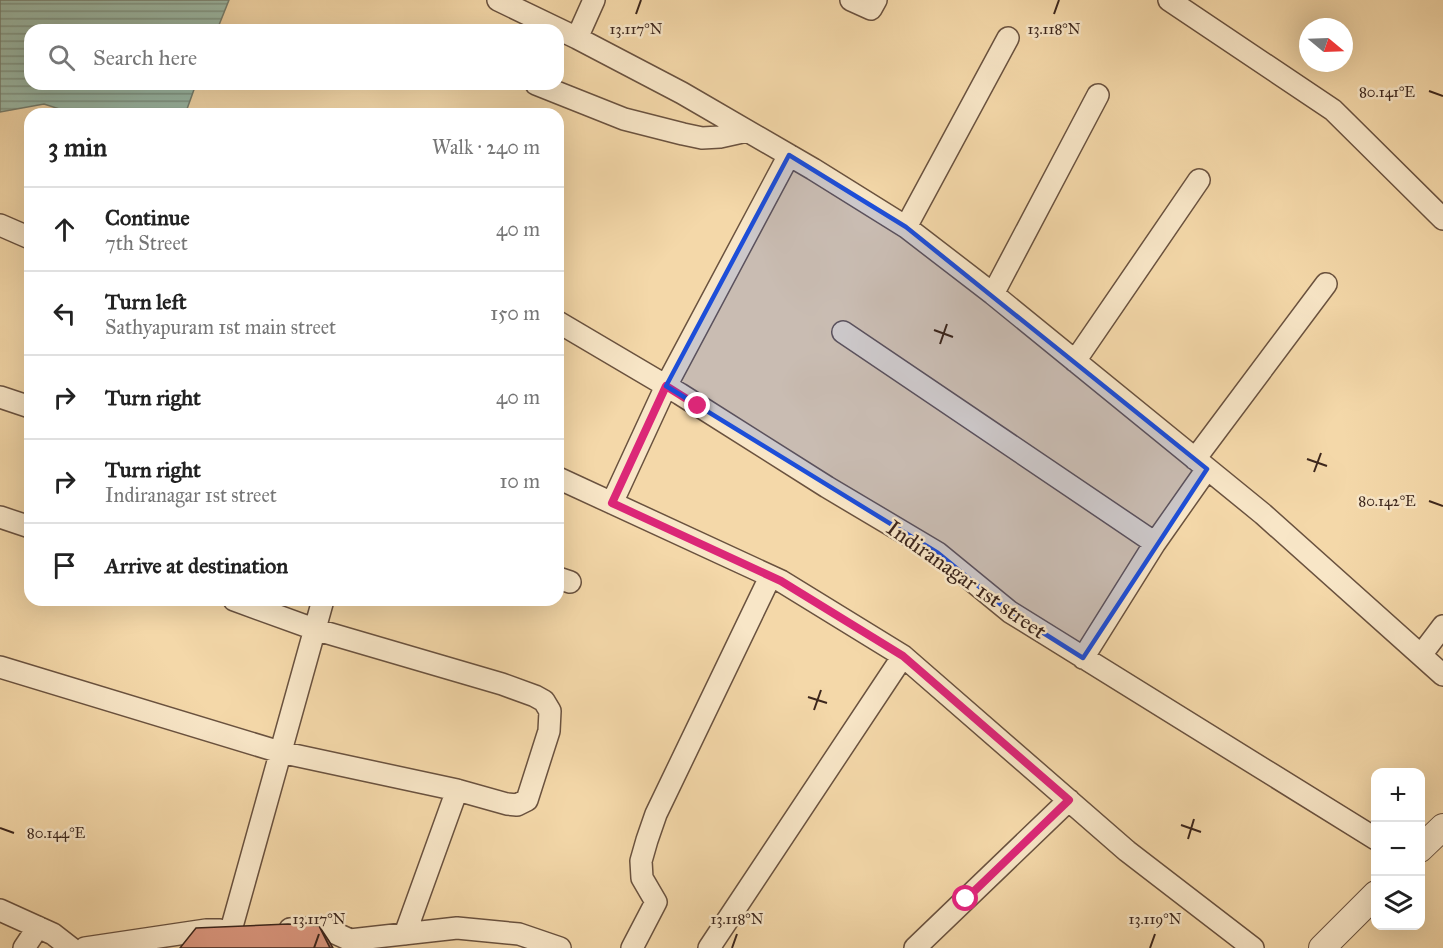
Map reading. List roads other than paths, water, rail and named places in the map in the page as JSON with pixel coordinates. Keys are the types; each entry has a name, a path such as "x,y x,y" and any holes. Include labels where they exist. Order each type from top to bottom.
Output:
{"street":[{"path":"498,0 548,24"},
{"path":"577,38 594,0"},
{"path":"852,0 872,9 876,0"},
{"path":"1169,0 1333,110 1443,219"},
{"path":"564,32 682,93 906,227 993,294 1263,514 1443,675"},
{"path":"906,227 1008,38"},
{"path":"551,90 624,119 683,134 711,137 747,131"},
{"path":"993,294 1098,94"},
{"path":"612,503 666,386 789,155"},
{"path":"1075,362 1198,180"},
{"path":"0,225 24,235"},
{"path":"1083,658 1201,464 1326,284"},
{"name":"Indiranagar 1st street","path":"564,326 666,386 826,487 938,553 1010,612 1371,836"},
{"path":"843,332 1155,543"},
{"path":"0,397 24,405"},
{"path":"564,481 781,581 903,656 1127,851 1253,948"},
{"path":"0,517 24,525"},
{"path":"632,948 656,902 642,878 641,861 656,814 770,577"},
{"path":"0,667 280,752 457,790 507,804 517,805 527,800 549,731 550,711 544,701 502,684 314,629 251,606"},
{"path":"250,930 280,752 321,606"},
{"path":"1421,656 1443,626"},
{"path":"709,948 903,656"},
{"path":"405,934 457,790"},
{"path":"915,948 1069,800"},
{"path":"1425,844 1443,827"},
{"path":"1322,948 1371,899"},
{"path":"0,910 52,934 71,948"},
{"path":"24,948 38,927"},
{"path":"85,948 206,930 322,927 352,944 405,934 457,928 519,934 560,948"}]}
